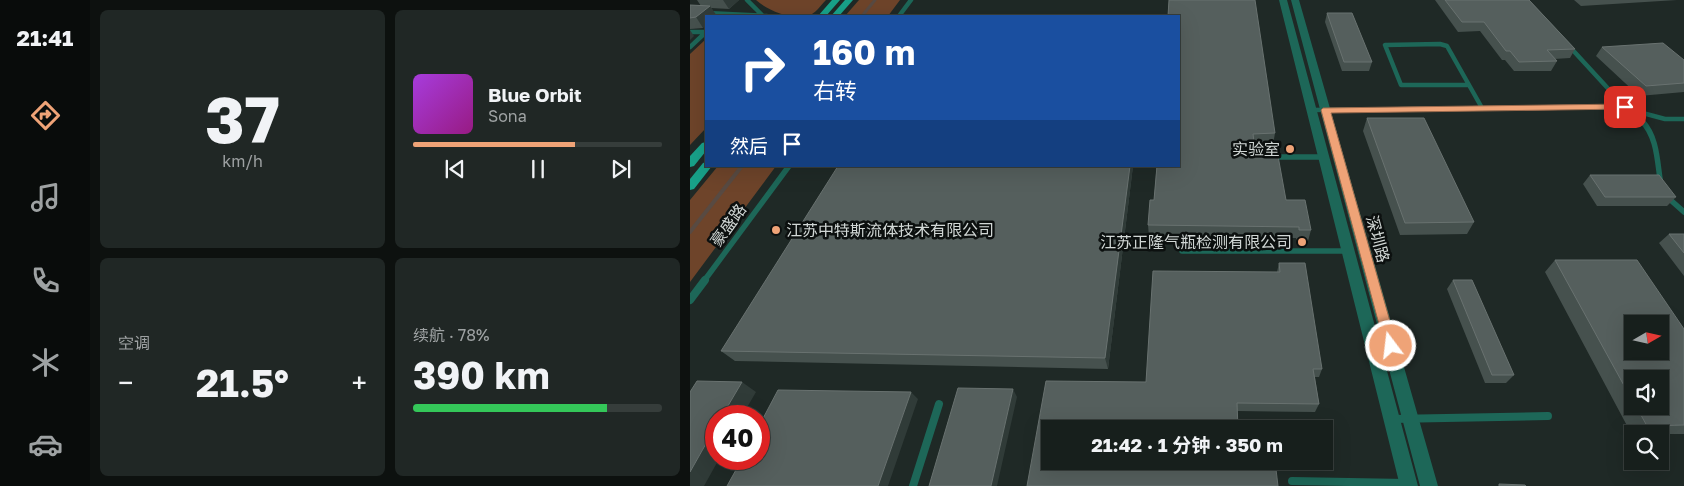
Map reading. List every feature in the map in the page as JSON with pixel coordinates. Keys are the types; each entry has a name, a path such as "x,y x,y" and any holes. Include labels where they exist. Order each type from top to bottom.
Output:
{"main road":[{"path":"823,15 836,0"},
{"path":"836,15 849,0"},
{"path":"690,163 705,146"},
{"path":"690,186 706,167"}],"street":[{"name":"深圳路","path":"1283,0 1408,484"},
{"name":"深圳路","path":"1295,0 1430,486"}],"lane":[{"path":"747,0 764,15"},
{"path":"900,15 911,0"},
{"path":"697,12 748,15"},
{"path":"690,32 705,32"},
{"path":"690,47 705,33"},
{"path":"1566,43 1625,107 1649,128 1656,148 1663,190 1667,198 1684,212"},
{"path":"1469,85 1401,85 1385,45 1445,45 1469,85 1482,108"},
{"path":"1311,110 1625,107 1652,117 1684,119"},
{"path":"1260,157 1323,157"},
{"name":"豪盛路","path":"690,300 788,167"},
{"path":"1182,251 1348,251"},
{"path":"913,486 938,404"},
{"path":"1391,419 1548,416"},
{"path":"1292,481 1408,484"}],"shaded area":[{"path":"756,0 826,0 810,15 784,15"},
{"path":"859,0 900,0 889,15 846,15"},
{"path":"705,40 705,129 690,145 690,54"},
{"path":"717,167 775,167 690,282 690,200"}],"building":[{"path":"1169,0 1255,0 1275,133 1253,134 1256,157 1278,156 1286,200 1305,200 1311,230 1299,230 1299,227 1148,225 1150,200 1154,200 1157,167 1180,167 1180,15 1168,15"},
{"path":"1445,0 1529,0 1575,49 1547,50 1557,61 1519,62 1510,51 1506,51 1484,22 1462,22"},
{"path":"690,5 710,6 696,17 690,18"},
{"path":"1327,13 1352,13 1372,62 1344,62"},
{"path":"1663,43 1684,60 1684,83 1646,86 1602,47"},
{"path":"1367,118 1424,118 1474,222 1405,223"},
{"path":"837,167 1130,167 1105,358 721,351"},
{"path":"1590,175 1659,175 1676,197 1605,197"},
{"path":"1669,234 1684,234 1684,253"},
{"path":"1555,260 1637,260 1684,329 1684,425 1646,425 1641,415 1669,415 1669,370 1624,370 1624,385"},
{"path":"1279,263 1305,263 1322,369 1313,369 1319,404 1237,403 1238,420 1041,420 1041,470 1276,470 1278,486 1027,486 1046,381 1146,382 1153,271 1280,272"},
{"path":"1453,280 1472,280 1514,375 1492,375"},
{"path":"697,381 742,382 728,405 705,405 705,445 690,472 690,392"},
{"path":"958,388 1013,389 991,486 929,486"},
{"path":"778,390 911,392 878,486 727,486 736,470 770,470 770,405"},
{"path":"1499,484 1525,485 1526,486 1499,486"}],"waterway":[{"path":"863,15 875,0"},
{"path":"690,232 741,167"}],"place":[{"name":"实验室","path":"1290,149"},
{"name":"江苏中特斯流体技术有限公司","path":"776,230"},
{"name":"江苏正隆气瓶检测有限公司","path":"1302,242"}],"route":[{"path":"1391,346 1326,110 1625,107"}]}
